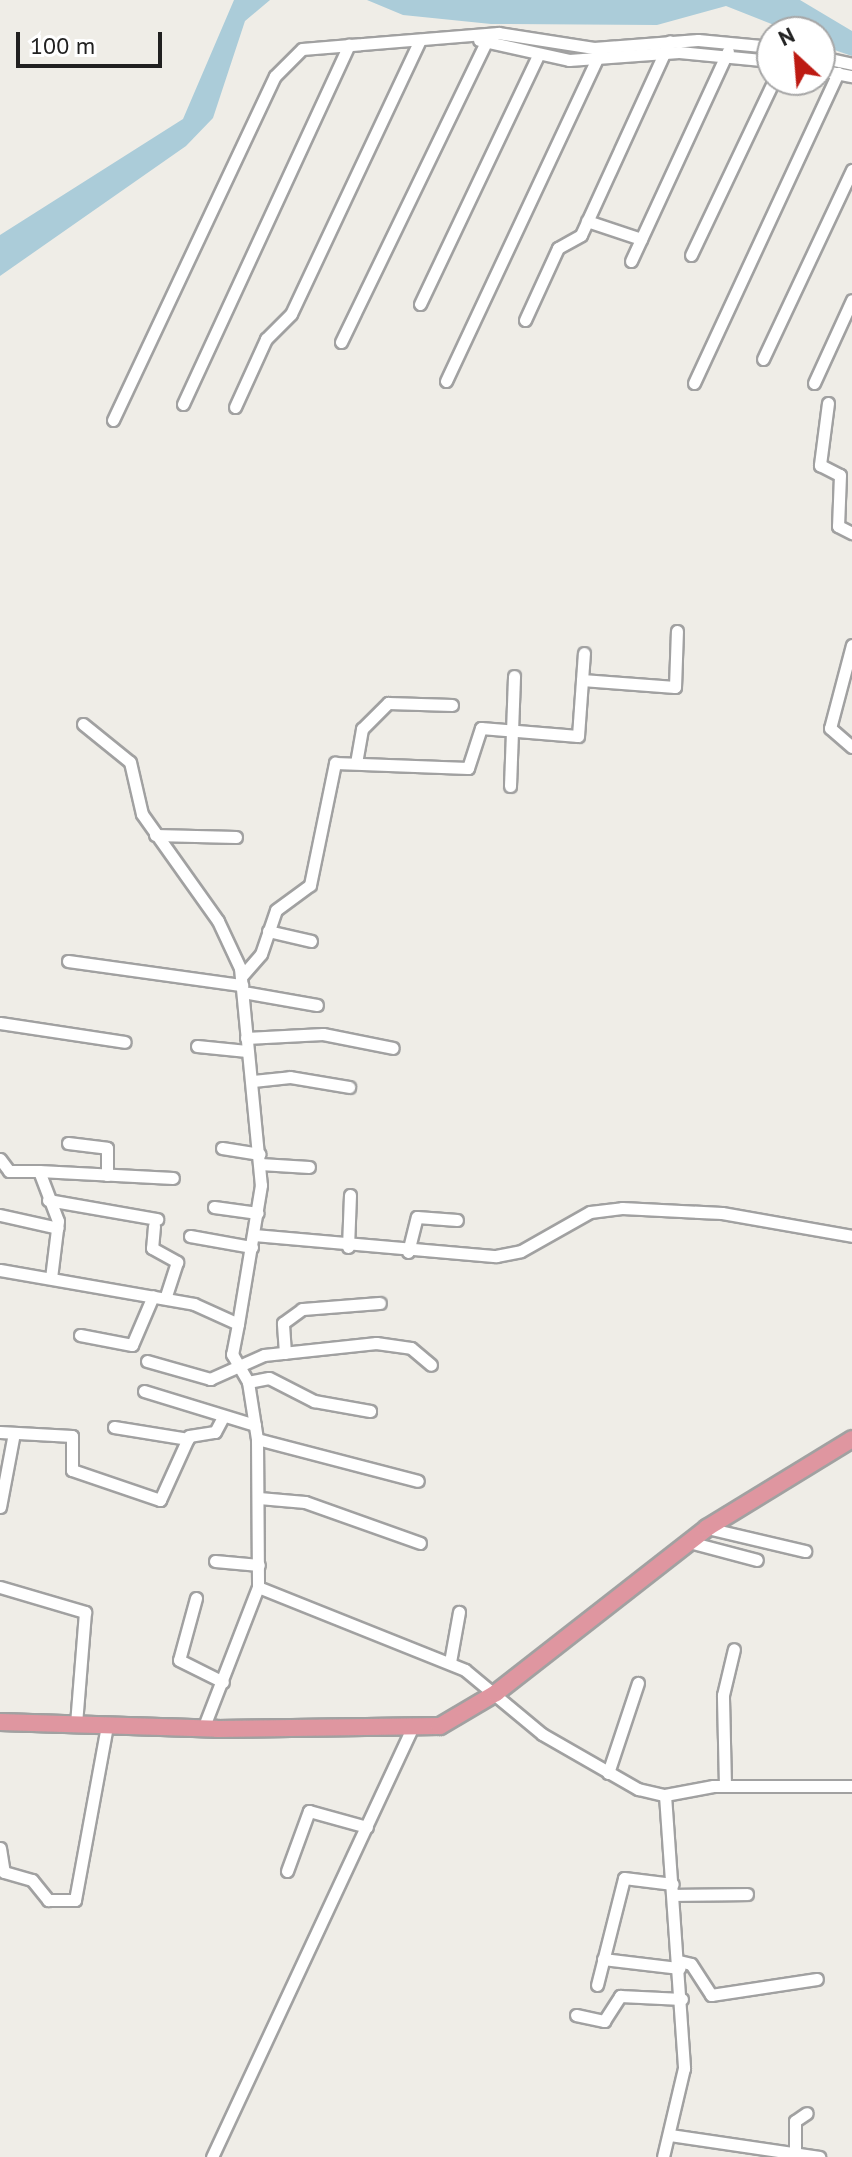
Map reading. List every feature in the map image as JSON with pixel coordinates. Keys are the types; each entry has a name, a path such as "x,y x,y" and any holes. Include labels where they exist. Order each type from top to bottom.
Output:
{"highway":[{"path":"0,1722 203,1729 440,1726 496,1693 707,1528 852,1439"}],"street":[{"path":"341,342 480,41 498,33 594,48 670,41 729,48 756,56"},
{"path":"235,407 266,339 291,314 420,40"},
{"path":"113,420 280,66 302,49 420,40 480,41 538,55 596,61 756,47"},
{"path":"525,320 558,248 578,238 587,221 670,41"},
{"path":"183,404 349,44"},
{"path":"631,261 729,48"},
{"path":"420,304 538,55"},
{"path":"446,381 596,61"},
{"path":"694,383 838,73 852,76"},
{"path":"691,255 766,96"},
{"path":"763,359 852,170"},
{"path":"587,221 641,239"},
{"path":"814,383 852,300"},
{"path":"828,403 820,462 840,475 838,526 852,533"},
{"path":"582,680 675,687 677,631"},
{"path":"852,645 830,728 852,747"},
{"path":"242,985 276,910 310,885 332,767 356,763 468,768 478,729 578,736 584,653"},
{"path":"510,786 514,676"},
{"path":"356,763 362,729 388,703 452,705"},
{"path":"83,724 130,762 137,805 155,835 218,921 242,985 260,1159 258,1213 232,1354 248,1382 257,1439 258,1587 203,1729"},
{"path":"155,835 236,837"},
{"path":"268,931 311,941"},
{"path":"68,961 242,985 317,1005"},
{"path":"0,1023 125,1042"},
{"path":"246,1038 323,1034 393,1048"},
{"path":"197,1046 247,1051"},
{"path":"253,1081 290,1077 349,1087"},
{"path":"68,1143 106,1146 107,1175"},
{"path":"222,1148 260,1159 309,1167"},
{"path":"1,1162 12,1172 173,1178"},
{"path":"39,1171 58,1228 51,1278"},
{"path":"348,1247 350,1195"},
{"path":"48,1200 156,1222 152,1248 177,1262 132,1345 80,1335"},
{"path":"214,1207 258,1213"},
{"path":"190,1236 408,1252 510,1255 590,1212 622,1208 722,1213 852,1236"},
{"path":"0,1215 58,1228"},
{"path":"408,1252 417,1217 457,1220"},
{"path":"0,1270 159,1297 238,1324"},
{"path":"285,1353 283,1323 302,1309 380,1303"},
{"path":"147,1361 200,1379 285,1353 376,1343 411,1348 431,1365"},
{"path":"248,1382 269,1378 314,1401 370,1411"},
{"path":"144,1391 255,1425"},
{"path":"114,1427 188,1439 215,1432 223,1417"},
{"path":"0,1432 72,1436 72,1470 160,1500 188,1439"},
{"path":"0,1507 14,1433"},
{"path":"257,1439 418,1481"},
{"path":"259,1498 305,1502 420,1543"},
{"path":"707,1528 805,1551"},
{"path":"689,1542 757,1560"},
{"path":"215,1561 259,1565"},
{"path":"0,1587 85,1612 76,1723"},
{"path":"258,1587 450,1662 496,1693 542,1734 608,1773 665,1795 725,1786 852,1786"},
{"path":"196,1598 179,1660 223,1682"},
{"path":"450,1662 459,1612"},
{"path":"725,1786 723,1695 734,1649"},
{"path":"608,1773 638,1683"},
{"path":"0,1848 4,1872 32,1880 48,1900 75,1900 107,1725"},
{"path":"212,2157 412,1728"},
{"path":"663,2157 684,2068 682,1999 665,1795"},
{"path":"287,1871 309,1811 367,1827"},
{"path":"597,1985 624,1878 674,1889 747,1894"},
{"path":"603,1959 691,1964 711,1995 817,1979"},
{"path":"576,2015 604,2021 620,1996 682,1999"},
{"path":"795,2150 795,2121 807,2113"},
{"path":"670,2135 795,2150 819,2157"}],"water":[{"path":"234,0 270,0 245,21 213,118 186,146 0,276 0,235 183,119"},
{"path":"367,0 800,0 827,16 756,18 726,6 657,25 491,24 403,15"},
{"path":"836,21 852,31 852,56 836,50"}]}
